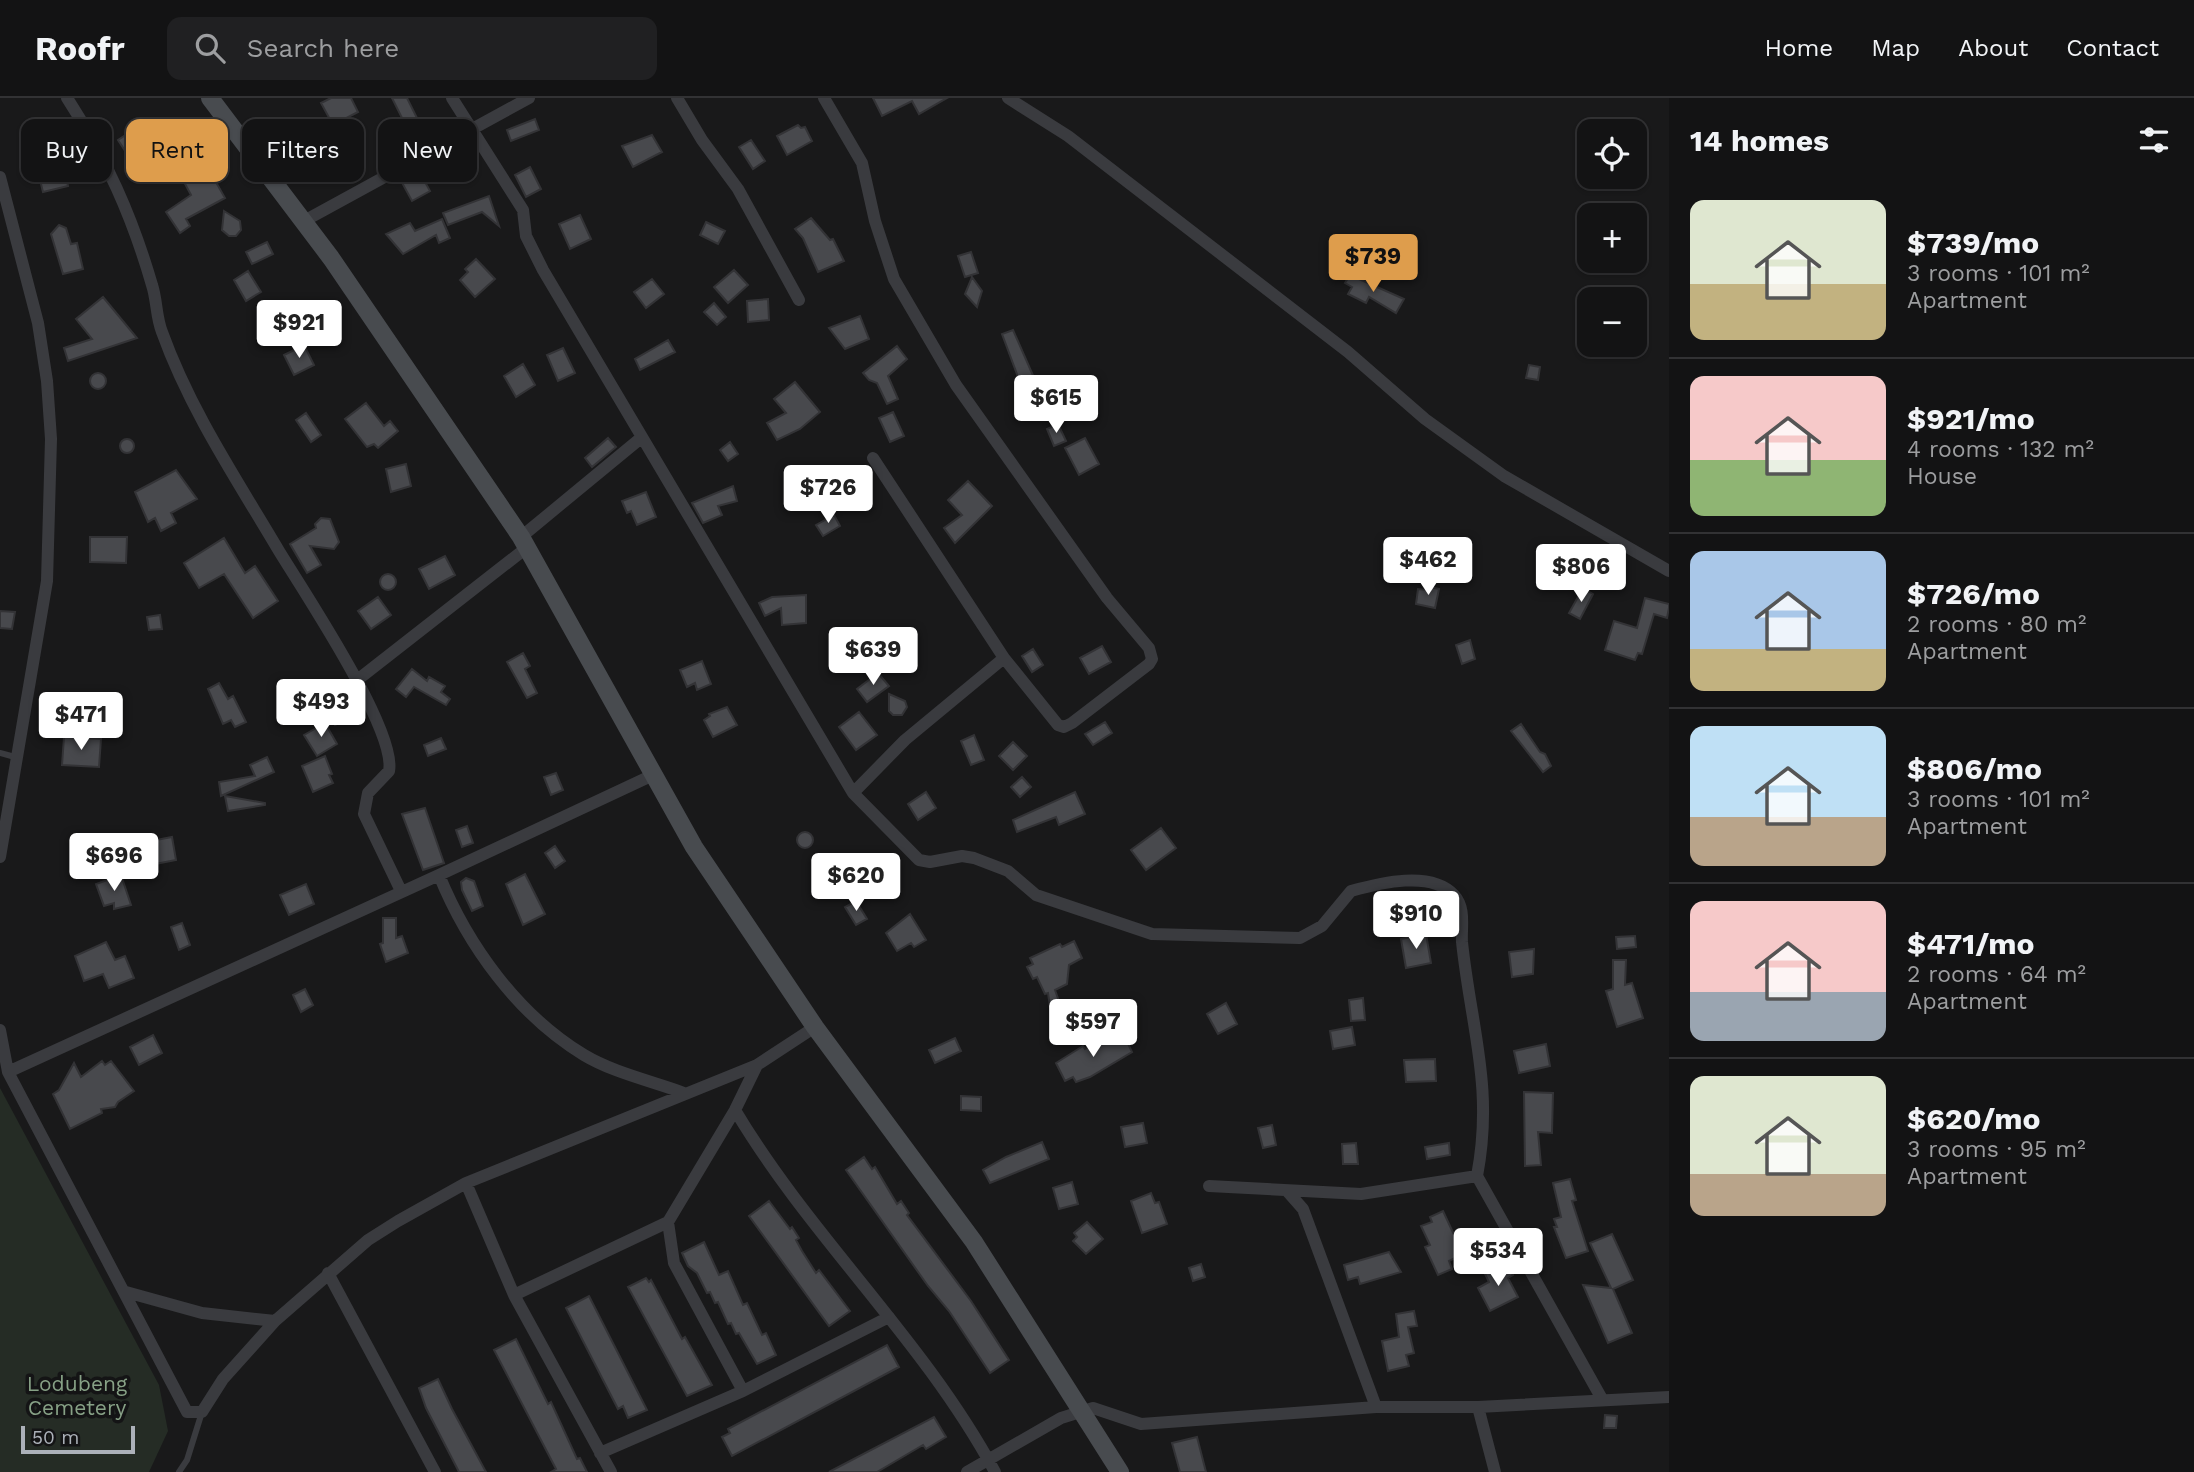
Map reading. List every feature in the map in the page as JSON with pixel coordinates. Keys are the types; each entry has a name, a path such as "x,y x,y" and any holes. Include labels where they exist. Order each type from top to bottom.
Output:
{"street":[{"path":"67,98 101,150 129,214 153,288 162,332 196,411 356,681 391,761 384,780 368,793 364,814 401,891"},
{"path":"210,98 304,221 523,543 694,847 815,1027 974,1242 1120,1472"},
{"path":"452,98 465,119"},
{"path":"477,129 529,98"},
{"path":"677,98 702,141 738,189 799,300"},
{"path":"824,98 862,163 874,221 894,279 907,303 956,385 1107,598 1149,648 1152,659 1064,727 1053,721 1004,659 873,458"},
{"path":"1008,98 1068,136 1348,352 1425,419 1504,476 1669,571"},
{"path":"477,137 523,210 530,248 853,793 919,860 930,862 962,856 974,858 1008,872 1036,895 1152,934 1300,937 1322,926 1352,891 1402,881 1436,884 1455,896 1461,910 1462,941 1484,1072 1484,1139 1478,1176 1602,1399"},
{"path":"0,177 38,323 47,381 51,439 47,581 0,857"},
{"path":"304,221 378,182"},
{"path":"356,681 523,543 641,438"},
{"path":"853,793 905,740 1004,659"},
{"path":"8,1072 653,775"},
{"path":"439,875 475,942 505,988 518,1002 584,1055 684,1093"},
{"path":"0,1030 8,1072 127,1293 187,1412 202,1412 223,1379 275,1321 368,1240 466,1183 757,1065 815,1027"},
{"path":"514,1295 668,1222 735,1110 757,1065"},
{"path":"735,1110 796,1200 923,1358 991,1466"},
{"path":"1209,1186 1361,1194 1478,1176"},
{"path":"466,1183 514,1295 611,1472"},
{"path":"1288,1192 1303,1209 1376,1407"},
{"path":"668,1222 674,1263 743,1391"},
{"path":"328,1273 435,1472"},
{"path":"127,1293 202,1313 275,1321"},
{"path":"600,1453 743,1391 890,1317"},
{"path":"967,1472 991,1466 1080,1411 1104,1410 1141,1424 1376,1407 1478,1407 1669,1397"},
{"path":"1478,1407 1494,1472"}],"lane":[{"path":"0,753 15,757"},
{"path":"179,1472 187,1460 202,1412"}],"green space":[{"name":"Lodubeng Cemetery","path":"0,1088 159,1385 168,1431 149,1472 0,1472"}],"building":[{"path":"331,98 351,98 358,112 345,119 330,119 321,103"},
{"path":"392,98 407,98 418,119 402,119"},
{"path":"873,98 947,98 919,114 912,101 882,116"},
{"path":"535,119 539,130 511,141 507,130"},
{"path":"798,125 805,127 812,141 787,155 777,136"},
{"path":"126,135 126,152 118,140"},
{"path":"652,135 662,152 633,167 622,146"},
{"path":"751,140 765,161 753,169 739,147"},
{"path":"530,167 541,189 526,197 515,175"},
{"path":"40,182 67,182 68,186 43,192"},
{"path":"184,182 216,182 225,198 186,219 190,226 180,233 166,212 191,195"},
{"path":"402,182 425,182 430,191 412,201"},
{"path":"489,196 499,226 482,212 448,225 443,213"},
{"path":"224,211 240,221 241,230 236,236 229,236 222,230"},
{"path":"580,215 591,239 570,249 559,224"},
{"path":"811,218 830,240 833,239 844,261 818,272 803,238 795,229"},
{"path":"442,219 450,238 439,243 436,235 403,254 386,234 410,223 415,231"},
{"path":"706,222 725,231 718,244 700,235"},
{"path":"59,225 66,228 71,244 77,243 83,269 63,274 51,234"},
{"path":"267,242 273,254 252,264 246,252"},
{"path":"971,252 978,273 965,277 958,256"},
{"path":"476,259 495,279 475,297 460,280 468,272 465,269"},
{"path":"734,270 748,285 728,303 714,287"},
{"path":"248,271 261,292 246,301 234,280"},
{"path":"1350,275 1404,299 1396,313 1369,297 1366,303 1348,294 1352,287 1345,283"},
{"path":"972,277 982,291 977,307 965,294"},
{"path":"652,279 664,294 646,308 634,292"},
{"path":"103,297 137,338 68,361 64,348 92,339 76,319"},
{"path":"768,299 769,320 748,322 747,301"},
{"path":"714,303 726,317 717,325 704,312"},
{"path":"860,316 869,339 845,349 829,328"},
{"path":"1013,330 1035,380 1021,385 1002,334"},
{"path":"668,340 675,352 640,370 635,359"},
{"path":"304,345 314,365 294,375 284,355"},
{"path":"897,346 907,359 888,376 898,399 887,404 877,383 869,380 863,373"},
{"path":"563,348 575,373 558,381 547,355"},
{"path":"523,364 535,385 516,397 504,376"},
{"path":"1529,365 1540,367 1538,380 1526,378"},
{"path":"98,373 104,375 104,387 98,389 92,387 90,381 92,375"},
{"path":"795,382 820,412 800,429 777,440 767,423 786,413 774,399"},
{"path":"366,403 384,426 390,421 398,431 378,448 374,444 367,447 345,419"},
{"path":"893,412 904,436 890,442 879,418"},
{"path":"306,413 321,435 311,442 296,420"},
{"path":"1058,424 1066,441 1054,446 1047,429"},
{"path":"608,438 616,447 592,467 585,458"},
{"path":"1085,438 1099,464 1079,475 1065,448"},
{"path":"124,439 130,439 134,446 130,453 124,453 120,449 120,443"},
{"path":"730,442 738,454 728,461 720,450"},
{"path":"406,464 411,486 391,492 386,469"},
{"path":"176,470 197,499 171,513 176,523 161,531 155,518 148,522 135,492"},
{"path":"968,481 992,506 955,543 944,528 962,515 948,500"},
{"path":"733,486 737,501 718,506 722,515 703,523 692,503"},
{"path":"646,492 656,517 637,525 631,511 627,513 622,501"},
{"path":"834,515 840,526 823,536 816,525"},
{"path":"321,518 330,519 339,542 334,549 310,546 321,565 307,573 290,544 316,528 315,524"},
{"path":"90,537 127,537 126,563 90,562"},
{"path":"224,538 245,573 255,566 278,601 253,618 224,574 199,588 184,563"},
{"path":"445,556 455,575 429,589 419,569"},
{"path":"388,574 396,582 388,590 380,582"},
{"path":"1427,586 1439,589 1435,608 1416,604 1418,589 1427,590"},
{"path":"1583,588 1593,594 1580,619 1569,613"},
{"path":"806,595 806,623 782,625 781,608 765,616 759,603 772,597"},
{"path":"378,597 391,615 371,629 358,611"},
{"path":"1645,598 1669,604 1669,608 1667,618 1654,614 1642,654 1638,653 1635,660 1605,650 1614,621 1637,628"},
{"path":"0,611 15,612 12,629 0,628"},
{"path":"160,615 162,629 149,630 147,617"},
{"path":"1470,640 1475,659 1462,664 1456,645"},
{"path":"1102,646 1111,662 1089,674 1080,658"},
{"path":"1033,649 1043,665 1032,672 1022,656"},
{"path":"523,653 530,666 525,669 537,693 527,698 507,662"},
{"path":"702,661 711,684 697,690 695,683 687,687 680,670"},
{"path":"412,669 427,681 429,677 445,686 441,692 450,699 446,705 414,687 406,697 396,689"},
{"path":"878,673 889,686 867,702 857,689"},
{"path":"219,683 228,699 233,696 246,722 235,727 231,720 223,724 208,689"},
{"path":"889,694 905,701 907,707 902,715 893,715 889,711"},
{"path":"339,707 346,720 335,725 329,712"},
{"path":"727,707 737,725 713,737 704,720 709,714"},
{"path":"859,712 877,735 856,750 839,727"},
{"path":"1105,722 1112,733 1093,745 1085,734"},
{"path":"325,723 337,744 317,756 304,735"},
{"path":"1521,724 1551,766 1543,772 1511,731"},
{"path":"974,735 984,760 971,765 961,741"},
{"path":"64,737 101,739 99,767 62,765"},
{"path":"441,738 446,749 428,756 424,745"},
{"path":"1013,742 1027,756 1013,770 999,756"},
{"path":"325,756 333,783 313,792 302,766"},
{"path":"267,757 274,772 221,796 219,782 255,776 250,765"},
{"path":"556,773 563,790 551,795 544,777"},
{"path":"1022,777 1031,787 1020,797 1011,787"},
{"path":"926,792 936,808 918,820 908,804"},
{"path":"1075,792 1085,814 1059,825 1056,817 1017,832 1013,820"},
{"path":"225,796 265,803 265,805 228,811"},
{"path":"425,808 444,863 423,870 402,814"},
{"path":"467,826 473,843 462,847 456,830"},
{"path":"1161,828 1176,848 1146,870 1131,850"},
{"path":"805,832 813,840 805,848 797,840"},
{"path":"172,837 176,860 150,865 147,848 157,846 156,840"},
{"path":"555,846 565,861 555,868 545,853"},
{"path":"525,874 545,914 523,925 506,884"},
{"path":"121,875 131,905 114,909 114,903 104,906 96,884"},
{"path":"466,878 474,881 483,906 472,911 462,890 461,882"},
{"path":"306,884 314,904 289,915 280,895"},
{"path":"856,901 867,919 856,925 845,907"},
{"path":"910,914 926,940 914,947 911,943 897,951 886,933"},
{"path":"383,918 396,918 396,938 402,936 408,953 386,962 380,944 383,943"},
{"path":"182,923 190,945 179,950 171,927"},
{"path":"1426,934 1431,963 1406,968 1401,939"},
{"path":"1635,936 1636,947 1617,949 1616,937"},
{"path":"1074,941 1082,958 1069,965 1067,984 1055,990 1060,1004 1056,1008 1050,1007 1048,993 1045,994 1037,977 1033,979 1027,967 1033,964 1030,958 1060,944 1062,947"},
{"path":"106,942 115,960 125,956 134,978 109,988 103,974 84,981 75,956"},
{"path":"1534,949 1533,974 1512,977 1509,952"},
{"path":"1613,960 1626,960 1625,985 1632,983 1643,1018 1617,1027 1606,991 1613,989"},
{"path":"305,989 313,1005 301,1012 293,995"},
{"path":"1363,998 1365,1020 1351,1021 1349,1000"},
{"path":"1226,1003 1237,1024 1218,1034 1207,1014"},
{"path":"1352,1027 1355,1045 1333,1049 1330,1031"},
{"path":"1123,1033 1132,1052 1090,1077 1076,1082 1073,1077 1065,1081 1056,1063 1083,1046 1085,1049 1092,1045 1094,1048"},
{"path":"153,1035 162,1053 139,1065 130,1047"},
{"path":"955,1038 961,1051 935,1063 929,1050"},
{"path":"1546,1044 1550,1066 1519,1073 1514,1051"},
{"path":"1435,1059 1436,1081 1406,1082 1404,1060"},
{"path":"102,1061 105,1065 111,1061 134,1091 115,1107 101,1109 102,1113 70,1129 53,1094 59,1090 74,1063 81,1077"},
{"path":"1524,1092 1553,1093 1552,1133 1538,1132 1541,1165 1525,1166"},
{"path":"961,1096 981,1097 981,1111 961,1110"},
{"path":"1143,1123 1147,1143 1125,1147 1121,1127"},
{"path":"1272,1125 1276,1145 1263,1148 1258,1128"},
{"path":"1042,1142 1049,1159 990,1183 983,1170"},
{"path":"1356,1143 1358,1164 1343,1164 1342,1144"},
{"path":"1449,1143 1450,1155 1427,1159 1425,1147"},
{"path":"864,1157 872,1169 875,1167 897,1204 901,1201 909,1213 907,1215 971,1301 1009,1360 990,1373 949,1311 928,1286 846,1170"},
{"path":"1570,1179 1576,1200 1572,1201 1588,1251 1566,1258 1554,1227 1557,1227 1554,1219 1561,1217 1553,1183"},
{"path":"1072,1182 1078,1204 1059,1209 1053,1188"},
{"path":"1151,1193 1155,1203 1159,1202 1167,1224 1142,1233 1131,1201"},
{"path":"769,1201 790,1229 792,1227 799,1238 796,1240 816,1273 819,1270 850,1311 829,1326 749,1216"},
{"path":"1443,1211 1463,1254 1449,1261 1452,1269 1438,1275 1425,1247 1430,1245 1421,1226 1432,1222 1430,1217"},
{"path":"1087,1222 1103,1239 1086,1254 1073,1241 1077,1237 1074,1233"},
{"path":"1612,1234 1633,1280 1613,1289 1632,1333 1608,1343 1583,1285 1611,1288 1590,1243"},
{"path":"704,1242 719,1275 728,1271 743,1305 747,1303 762,1335 766,1333 776,1355 757,1364 739,1333 736,1334 731,1323 728,1324 718,1302 715,1303 697,1273 688,1266 682,1253"},
{"path":"1389,1252 1401,1272 1360,1284 1358,1277 1348,1280 1344,1265"},
{"path":"1506,1263 1513,1275 1508,1278 1518,1297 1490,1311 1478,1288 1489,1282 1485,1274"},
{"path":"1201,1264 1205,1277 1193,1281 1189,1268"},
{"path":"646,1278 649,1282 651,1280 682,1339 685,1337 712,1385 687,1396 628,1287"},
{"path":"589,1296 647,1410 628,1418 623,1406 618,1409 566,1308"},
{"path":"1414,1311 1417,1326 1408,1327 1414,1353 1406,1355 1409,1366 1388,1371 1382,1341 1399,1337 1396,1314"},
{"path":"516,1339 548,1404 551,1402 577,1459 580,1458 587,1472 551,1472 556,1469 494,1350"},
{"path":"887,1345 899,1367 732,1456 722,1437 730,1433 728,1429"},
{"path":"438,1379 486,1472 459,1472 426,1408 419,1388"},
{"path":"1605,1415 1617,1416 1616,1428 1604,1428"},
{"path":"934,1417 946,1437 926,1449 923,1445 877,1472 829,1472"},
{"path":"1197,1437 1206,1472 1180,1472 1172,1443"}]}
